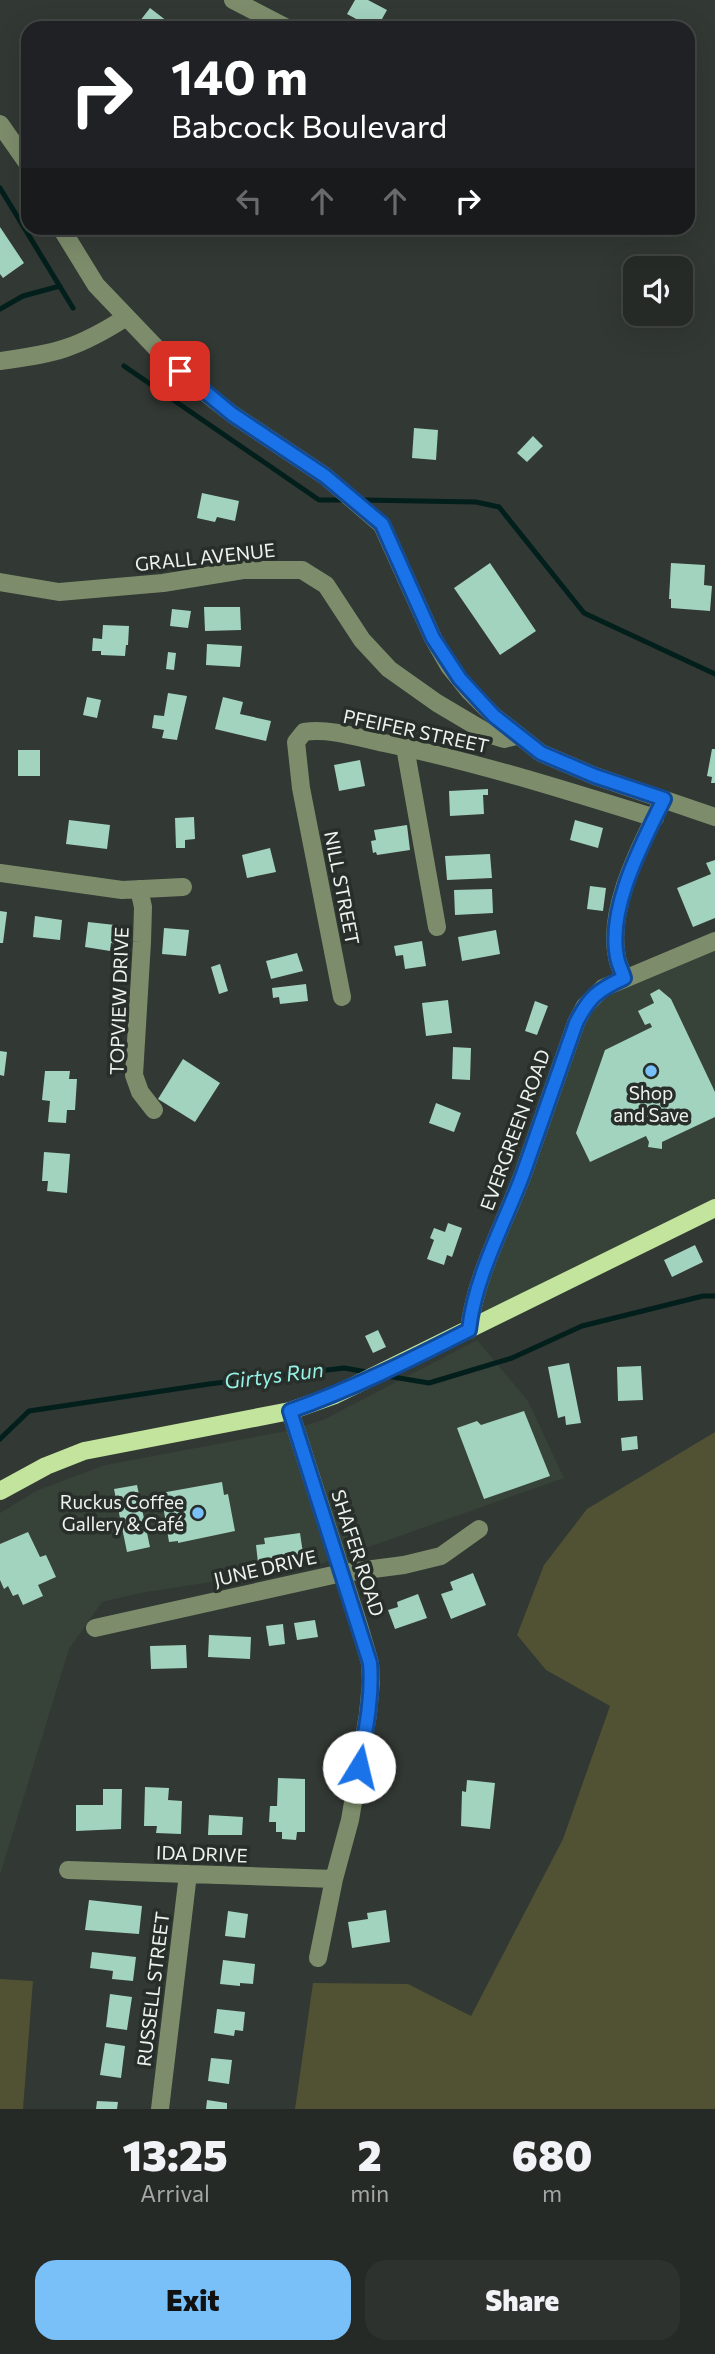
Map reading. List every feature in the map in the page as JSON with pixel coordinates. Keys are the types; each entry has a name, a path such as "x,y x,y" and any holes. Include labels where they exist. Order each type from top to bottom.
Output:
{"main road":[{"path":"0,1492 46,1466 84,1451 290,1411 335,1395 417,1357 715,1208"}],"street":[{"path":"233,0 274,21"},
{"path":"0,124 21,154"},
{"path":"65,235 96,285 125,318 198,387 242,421 325,476 382,524 433,638 449,666 470,692 516,736 541,753 567,765 715,817"},
{"path":"0,361 48,355 75,346 125,318"},
{"name":"GRALL AVENUE","path":"0,582 59,592 163,583 243,570 302,570 326,584 362,640 388,668 437,703 491,736 504,739 516,736"},
{"name":"PFEIFER STREET","path":"301,788 296,742 304,732 349,736 405,747 518,775 655,818"},
{"path":"405,747 437,927"},
{"name":"NILL STREET","path":"301,788 342,997"},
{"path":"624,978 615,939 618,914 638,849 664,799"},
{"path":"0,873 122,890 183,887"},
{"name":"TOPVIEW DRIVE","path":"139,889 143,907 134,1075 140,1092 154,1110"},
{"name":"EVERGREEN ROAD","path":"469,1330 471,1311 479,1286 522,1177 576,1023 585,1006 603,988 715,941"},
{"name":"SHAFER ROAD","path":"290,1411 370,1663 371,1682 350,1820 334,1879 318,1958"},
{"name":"JUNE DRIVE","path":"95,1628 342,1573 404,1565 441,1556 479,1529"},
{"name":"IDA DRIVE","path":"68,1870 334,1879"},
{"name":"RUSSELL STREET","path":"160,2109 188,1874"}],"shaded area":[{"path":"715,941 715,1208 469,1330 585,1006"},
{"path":"477,1340 528,1401 564,1478 315,1566 140,1593 102,1602 69,1649 0,1875 0,1513 36,1491 105,1465 286,1431 323,1420"}],"green space":[{"path":"715,1432 715,2109 295,2109 313,1983 408,1984 471,2016 563,1839 610,1706 546,1670 517,1635 544,1565 587,1509"},
{"path":"0,1979 33,1981 23,2109 0,2109"}],"building":[{"path":"355,0 368,0 387,10 381,21 360,21 347,14"},
{"path":"150,8 167,21 140,21"},
{"path":"0,227 24,263 3,278 0,274"},
{"path":"414,428 438,430 436,460 412,458"},
{"path":"533,436 543,446 527,462 517,453"},
{"path":"202,493 239,501 235,521 217,517 215,522 197,518"},
{"path":"490,563 536,631 500,655 454,588"},
{"path":"671,563 705,565 704,585 712,586 710,611 671,608"},
{"path":"204,607 240,607 241,630 205,631"},
{"path":"172,609 191,611 188,628 170,626"},
{"path":"103,625 129,626 125,656 101,655 101,651 92,651 93,638 102,639"},
{"path":"207,644 242,646 240,667 206,665"},
{"path":"168,652 176,653 174,670 166,669"},
{"path":"168,693 187,696 177,740 162,738 164,730 152,728 154,715 164,716"},
{"path":"87,697 101,700 97,718 83,715"},
{"path":"223,697 243,702 240,714 271,721 266,741 215,729"},
{"path":"712,749 715,749 715,783 711,783 712,777 707,776"},
{"path":"18,750 40,750 40,776 18,776"},
{"path":"360,760 365,786 339,791 334,765"},
{"path":"488,789 488,795 483,795 484,814 450,816 449,791"},
{"path":"194,817 195,839 185,840 185,848 176,848 175,818"},
{"path":"69,820 110,825 107,849 66,844"},
{"path":"575,820 603,828 598,848 570,840"},
{"path":"407,825 410,850 377,855 376,852 373,853 371,841 376,840 374,830"},
{"path":"270,848 276,872 247,878 242,855"},
{"path":"490,854 492,878 447,880 445,856"},
{"path":"715,860 715,918 693,927 677,888 711,874 706,863"},
{"path":"590,886 606,888 603,911 587,909"},
{"path":"492,889 493,913 455,915 454,890"},
{"path":"0,911 7,912 3,943 0,943"},
{"path":"35,916 62,920 60,940 33,937"},
{"path":"88,922 124,926 122,945 111,943 110,951 85,947"},
{"path":"164,928 189,930 186,956 162,954"},
{"path":"496,930 500,954 462,961 458,937"},
{"path":"422,941 426,966 405,969 403,955 396,956 394,946"},
{"path":"297,953 303,971 271,979 266,961"},
{"path":"220,964 228,991 219,994 211,967"},
{"path":"306,984 308,1001 280,1004 279,997 273,998 272,988"},
{"name":"Shop and Save","path":"659,989 671,999 715,1092 715,1117 662,1142 662,1149 648,1147 646,1136 590,1162 576,1133 605,1050 652,1027 650,1023 645,1025 638,1011 654,1003 650,994"},
{"path":"448,1000 452,1033 426,1036 422,1003"},
{"path":"535,1001 548,1006 537,1035 525,1031"},
{"path":"453,1047 471,1048 470,1080 452,1079"},
{"path":"0,1051 7,1052 4,1076 0,1075"},
{"path":"183,1059 220,1083 195,1122 158,1099"},
{"path":"45,1071 70,1071 69,1079 77,1079 75,1110 67,1110 66,1123 48,1122 50,1101 42,1100"},
{"path":"436,1103 461,1113 454,1132 429,1123"},
{"path":"44,1152 70,1154 67,1193 47,1191 48,1181 42,1181"},
{"path":"448,1223 462,1228 452,1257 447,1255 444,1265 427,1259 434,1240 430,1238 434,1228 445,1232"},
{"path":"695,1245 703,1262 672,1277 664,1260"},
{"path":"378,1330 386,1347 373,1353 365,1336"},
{"path":"569,1363 581,1423 566,1425 565,1416 558,1418 548,1367"},
{"path":"641,1366 643,1400 618,1401 617,1367"},
{"path":"524,1411 550,1476 484,1499 457,1428 477,1421 481,1425"},
{"path":"637,1436 638,1449 622,1451 621,1438"},
{"name":"Ruckus Coffee Gallery & Café","path":"222,1482 224,1495 228,1494 235,1531 178,1543 169,1542 161,1493"},
{"path":"137,1485 150,1547 127,1552 114,1489"},
{"path":"28,1532 40,1557 46,1555 56,1577 38,1585 43,1596 23,1605 18,1594 13,1596 8,1586 4,1589 0,1580 0,1544"},
{"path":"300,1533 304,1560 268,1566 258,1563 256,1545 265,1544 264,1538"},
{"path":"473,1573 486,1605 451,1619 441,1594 453,1590 450,1582"},
{"path":"418,1594 427,1618 395,1629 388,1610 398,1607 397,1602"},
{"path":"315,1620 318,1637 297,1640 294,1623"},
{"path":"283,1624 285,1644 269,1646 266,1626"},
{"path":"209,1635 251,1637 250,1659 208,1657"},
{"path":"186,1645 187,1668 151,1669 150,1646"},
{"path":"278,1778 305,1779 305,1832 297,1832 296,1840 282,1839 282,1832 276,1832 276,1822 269,1822 270,1806 277,1806"},
{"path":"467,1780 495,1783 490,1829 461,1826 462,1791 466,1792"},
{"path":"145,1787 169,1788 168,1800 182,1801 181,1834 156,1833 157,1826 144,1826"},
{"path":"103,1789 122,1789 121,1829 76,1831 76,1805 103,1805"},
{"path":"209,1815 243,1817 242,1835 208,1835"},
{"path":"89,1900 142,1906 139,1934 85,1930"},
{"path":"386,1910 390,1942 352,1948 348,1922 368,1919 367,1913"},
{"path":"228,1911 248,1914 245,1938 225,1936"},
{"path":"92,1952 136,1957 133,1981 112,1979 113,1971 90,1968"},
{"path":"223,1960 255,1964 253,1984 220,1984"},
{"path":"110,1994 132,1997 127,2030 106,2027"},
{"path":"217,2009 245,2012 243,2031 235,2030 234,2036 214,2033"},
{"path":"105,2043 125,2046 121,2078 100,2075"},
{"path":"211,2058 232,2060 229,2084 208,2081"},
{"path":"207,2100 227,2103 227,2109 206,2109"},
{"path":"97,2101 118,2102 117,2109 96,2109"}],"waterway":[{"path":"0,188 21,223"},
{"path":"29,235 73,308"},
{"path":"0,309 23,296 60,286"},
{"path":"124,366 319,500 346,500"},
{"path":"362,500 476,502 499,507 584,613 715,674"},
{"name":"Girtys Run","path":"387,1376 429,1383 512,1358 582,1326 703,1296 715,1296"},
{"name":"Girtys Run","path":"0,1439 29,1411 209,1384 344,1368 367,1372"}],"place":[{"name":"Shop and Save","path":"651,1071"},
{"name":"Ruckus Coffee Gallery & Café","path":"198,1513"}],"route":[{"path":"180,371 232,414 325,476 382,524 433,638 449,666 470,692 516,736 541,753 567,765 664,799 638,849 618,914 615,939 624,978 594,995 576,1023 522,1177 479,1286 471,1311 469,1330 371,1379 290,1411 370,1663 368,1714 359,1767"}]}
